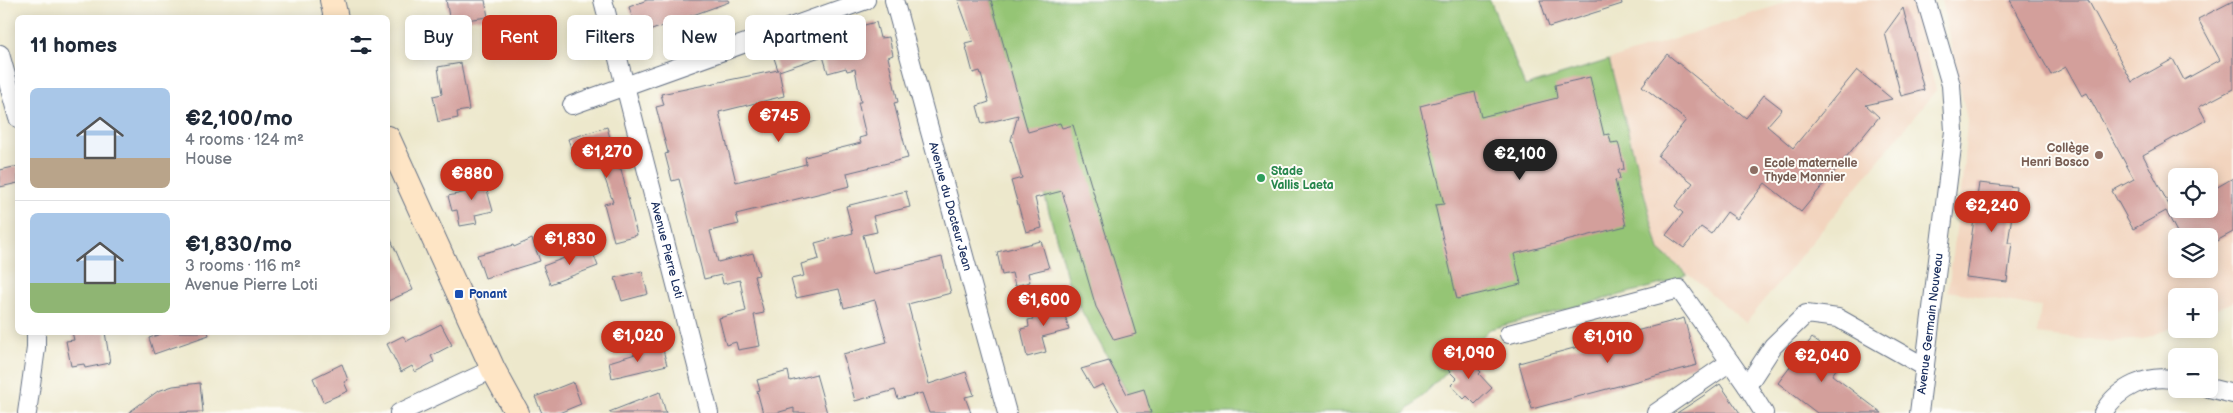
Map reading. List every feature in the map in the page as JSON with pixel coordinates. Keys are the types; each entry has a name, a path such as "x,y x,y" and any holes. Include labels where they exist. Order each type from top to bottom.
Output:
{"main road":[{"path":"332,0 335,15"},
{"path":"390,142 493,369 517,413"}],"street":[{"name":"Avenue Pierre Loti","path":"603,0 709,413"},
{"path":"572,105 866,0"},
{"name":"Avenue du Docteur Jean","path":"894,0 1007,413"},
{"name":"Avenue Germain Nouveau","path":"1919,413 1954,131 1951,85 1926,0"},
{"path":"0,54 15,107"},
{"path":"1509,334 1679,289 1764,413"},
{"path":"1747,386 1773,346 1806,314 1838,318 1925,367"},
{"path":"27,413 36,335"},
{"path":"1656,413 1730,362"},
{"path":"398,413 493,369"},
{"path":"2103,413 2107,406 2128,387 2149,379 2168,380"},
{"path":"2218,390 2233,394"}],"shaded area":[{"name":"Ecole maternelle Thyde Monnier","path":"1794,0 1913,0 1936,90 1746,323 1659,250 1609,60"},
{"name":"Collège Henri Bosco","path":"1941,0 2233,0 2233,302 2218,308 2218,288 2168,288 2168,329 2143,339 2107,342 2037,334 2041,307 1948,291 1962,184 1967,120"}],"green space":[{"path":"991,0 1490,0 1525,86 1609,60 1659,250 1687,274 1673,281 1490,329 1405,413 1139,413 1071,292"}],"building":[{"path":"446,0 485,0 488,15 482,15 482,18 472,19 472,15 449,15"},
{"path":"647,0 728,0 729,2 693,15 663,15 663,26 653,30 653,15 632,15 629,7"},
{"path":"958,0 991,0 1028,132 1060,123 1062,128 1073,125 1136,334 1114,340 1096,307 1062,191 1035,198 1042,228 1026,232 1011,181 1022,178 1011,140 1018,115 982,124 977,106 989,102 980,71 973,73 965,43 973,41"},
{"path":"1540,0 1621,0 1622,4 1549,27"},
{"path":"2010,0 2088,0 2132,82 2173,59 2184,80 2220,60 2198,19 2233,1 2233,89 2199,107 2206,120 2143,155 2168,203 2168,215 2166,211 2133,229 2112,191 2134,179 2087,93 2082,96 2066,67 2051,75"},
{"path":"1903,8 1924,90 1901,96 1885,33"},
{"path":"876,22 880,38 889,37 893,55 888,57 898,102 894,103 908,158 847,173 850,186 736,214 739,224 710,231 718,262 753,253 759,275 754,276 764,313 754,315 760,346 738,350 736,342 726,345 719,318 746,311 740,280 723,284 721,275 704,279 679,179 672,181 665,154 668,153 656,107 664,105 661,94 778,70 775,60 811,60 779,71 784,96 719,112 736,182 806,164 805,157 861,143 859,138 866,136 858,102 861,102 855,69 847,71 846,68 828,73 824,60 866,60 866,25"},
{"path":"1667,54 1746,118 1764,95 1782,109 1767,126 1793,148 1857,70 1892,99 1866,105 1879,117 1801,212 1765,183 1737,219 1727,212 1711,234 1701,227 1684,248 1666,235 1683,213 1675,206 1693,183 1658,156 1686,120 1642,86"},
{"path":"461,63 469,110 457,112 458,118 438,122 433,96 442,94 438,67"},
{"path":"1590,77 1604,135 1609,134 1611,143 1618,142 1623,162 1624,169 1618,170 1620,179 1615,180 1626,226 1514,254 1521,284 1457,299 1435,205 1444,204 1420,106 1475,92 1481,117 1557,98 1555,85"},
{"path":"607,127 619,170 621,169 637,235 614,241 604,204 613,202 598,159 577,165 568,139"},
{"path":"15,167 15,184 0,187 0,170"},
{"path":"483,176 493,211 475,215 477,223 460,226 457,210 452,211 448,196 467,192 465,180"},
{"path":"2233,178 2233,232 2218,240 2218,228 2175,228 2170,218 2218,218 2218,187"},
{"path":"1979,183 2016,187 2008,243 2012,243 2007,282 1966,277"},
{"path":"906,191 910,207 873,216 877,232 863,235 873,274 942,257 951,293 908,304 929,384 966,372 974,395 965,397 971,413 929,413 922,393 898,399 895,390 855,401 843,354 887,342 875,300 844,308 839,289 796,298 791,279 804,276 801,264 819,259 815,243 853,233 846,206"},
{"path":"390,238 413,290 390,300"},
{"path":"532,239 540,261 485,278 477,255 513,245 514,247"},
{"path":"1041,241 1049,268 1028,273 1030,282 1015,286 1012,273 1002,275 997,252"},
{"path":"591,248 598,266 550,284 543,266"},
{"path":"642,271 648,294 622,301 615,278"},
{"path":"1061,300 1069,330 1042,337 1046,352 1027,357 1021,329 1029,327 1028,320 1033,319 1031,308"},
{"path":"1684,318 1697,365 1532,409 1519,363"},
{"path":"441,324 452,345 431,356 434,362 415,372 412,366 401,372 387,344 403,336 407,341"},
{"path":"73,335 105,335 110,363 85,368 84,364 71,366 66,341 74,340"},
{"path":"158,335 209,335 154,354 149,338"},
{"path":"1812,338 1842,361 1832,375 1882,413 1817,413 1778,383"},
{"path":"662,346 667,365 612,378 609,362"},
{"path":"1464,355 1481,372 1479,374 1492,388 1475,404 1467,396 1464,399 1451,385 1457,379 1448,370"},
{"path":"1109,361 1127,394 1144,389 1151,413 1120,413 1103,384 1093,389 1081,369"},
{"path":"342,364 348,380 344,382 348,391 323,402 313,378"},
{"path":"788,371 790,381 816,374 827,413 794,413 794,408 776,413 763,413 757,391 760,390 757,380"},
{"path":"573,382 581,404 559,413 542,413 535,397"},
{"path":"200,383 203,412 128,413 158,391 173,386"},
{"path":"1720,384 1740,413 1677,413 1703,396"},
{"path":"660,392 666,413 609,412"}],"place":[{"name":"Collège Henri Bosco","path":"2099,155"},
{"name":"Ecole maternelle Thyde Monnier","path":"1754,170"},
{"name":"Stade Vallis Laeta","path":"1261,178"},
{"name":"Ponant","path":"459,294"}]}
